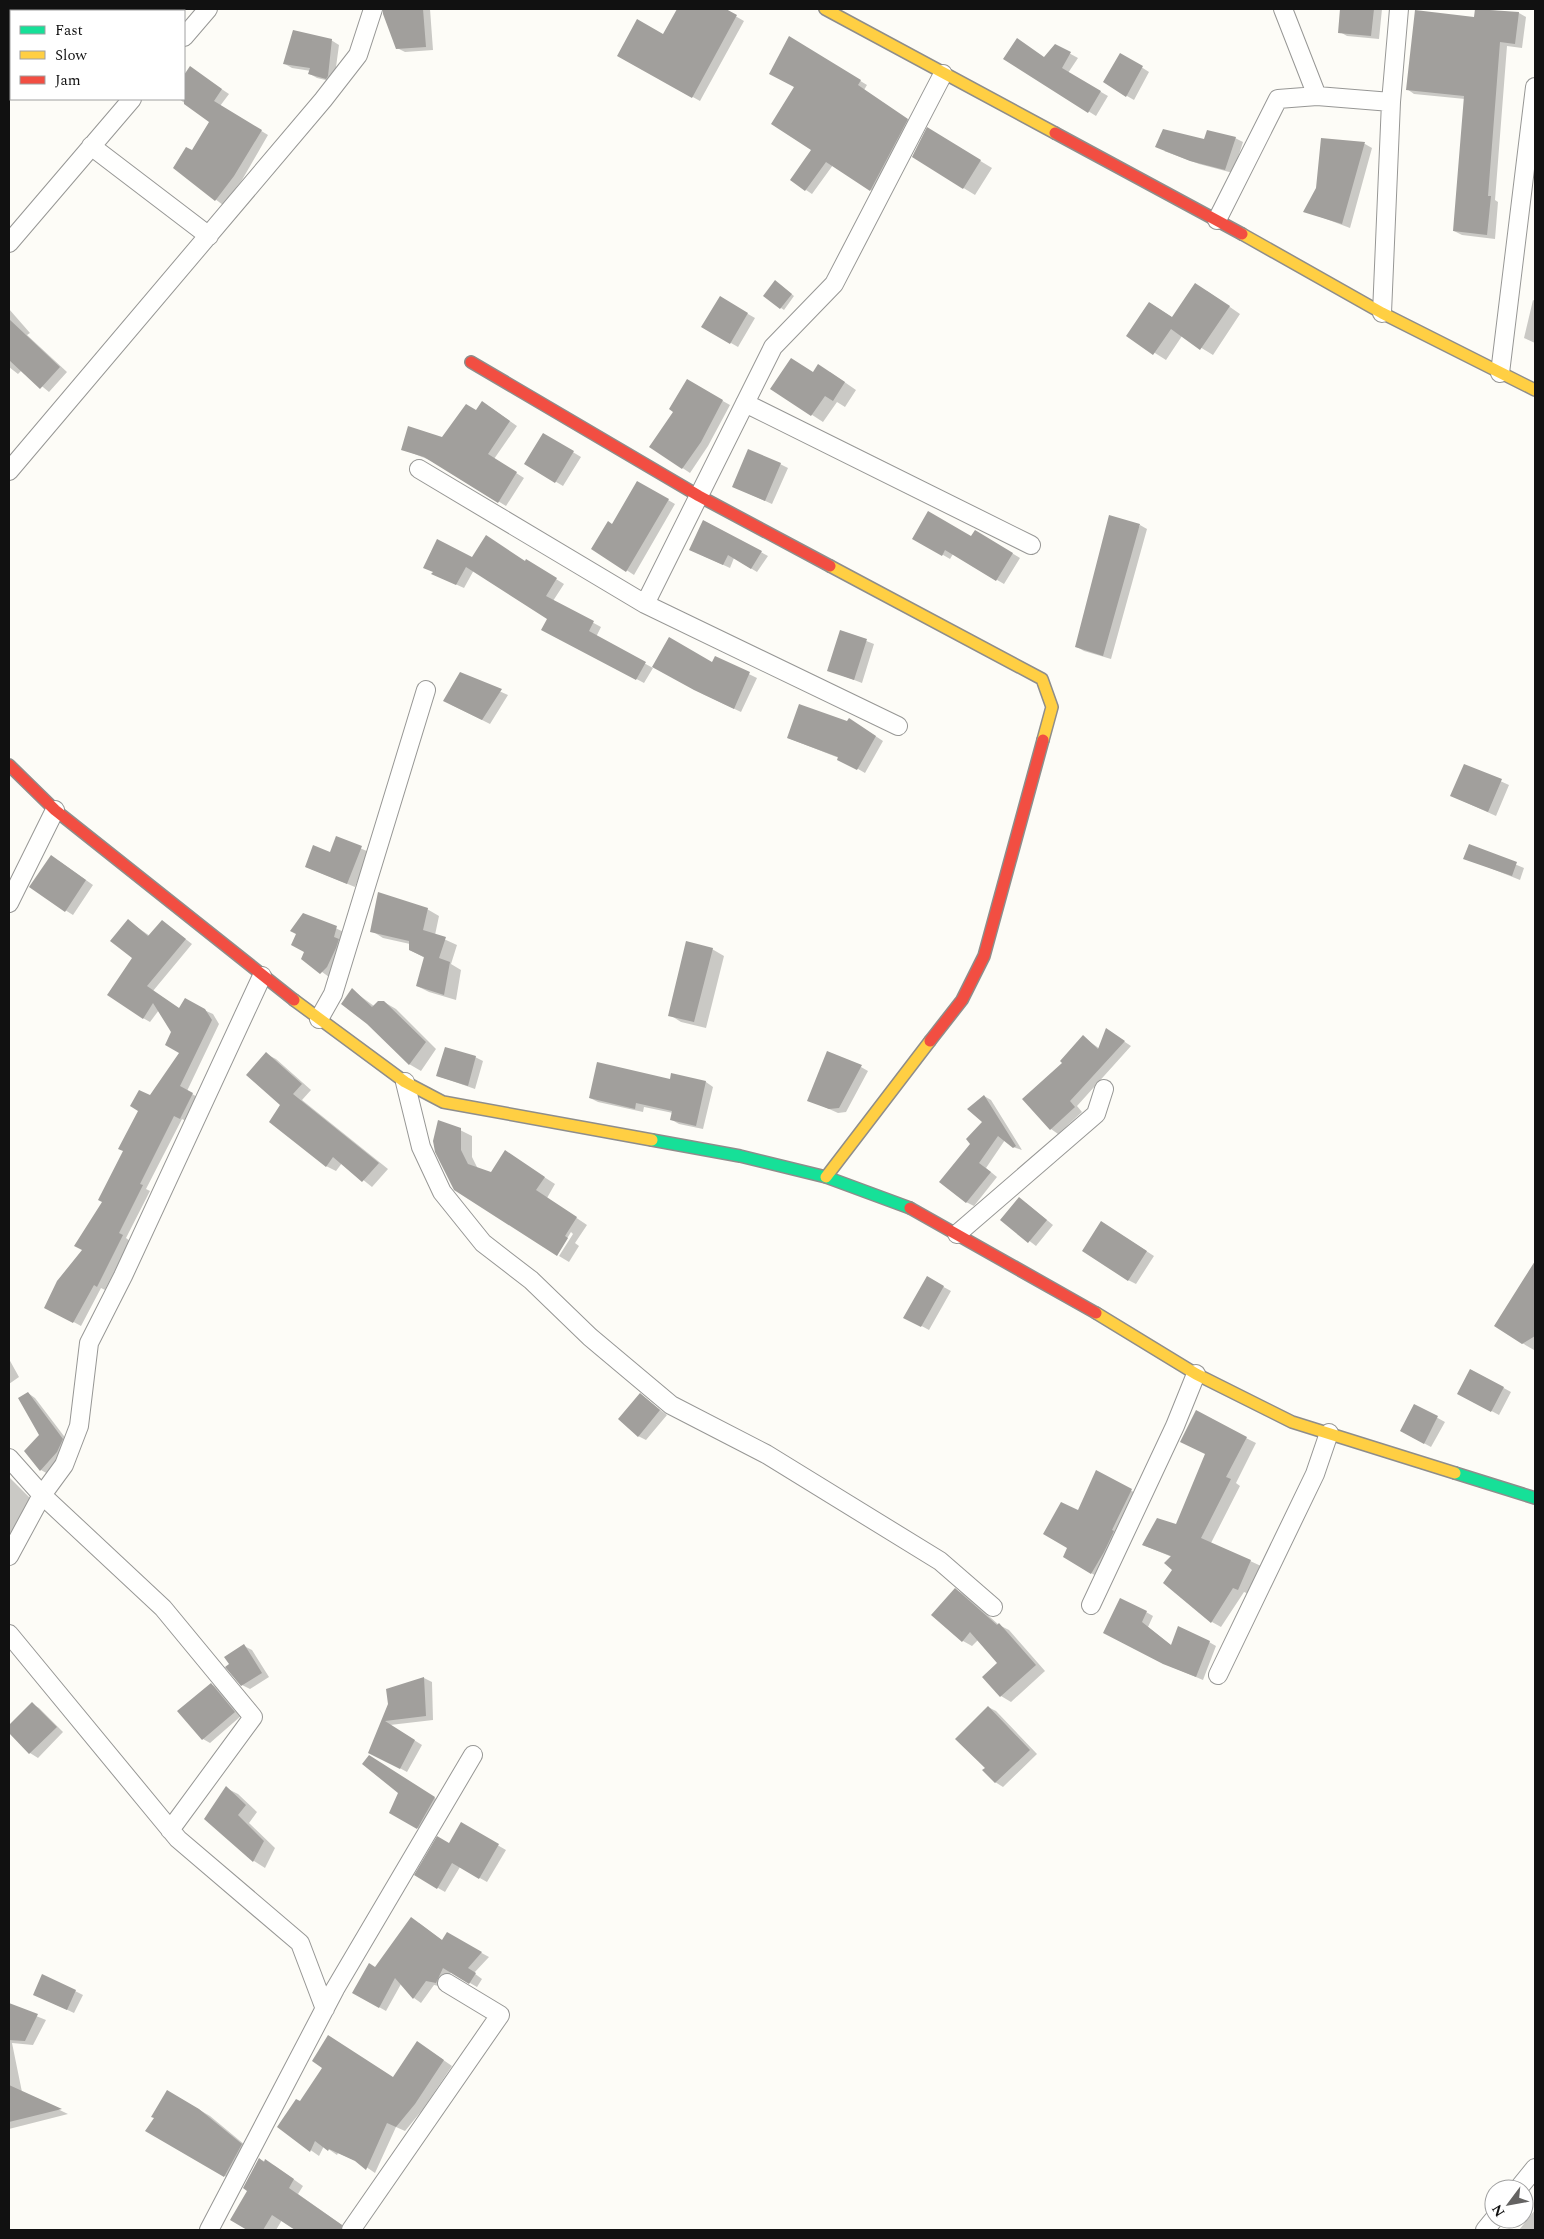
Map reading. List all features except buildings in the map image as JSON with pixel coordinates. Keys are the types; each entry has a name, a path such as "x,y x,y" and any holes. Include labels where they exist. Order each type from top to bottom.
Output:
{"street":[{"path":"185,36 208,9"},
{"path":"9,471 324,100 358,55 373,9"},
{"path":"825,9 1217,220 1382,312 1535,390"},
{"path":"1283,9 1317,96"},
{"path":"1382,312 1391,102 1399,9"},
{"path":"645,604 773,347 834,284 943,74"},
{"path":"1500,373 1535,87"},
{"path":"1217,220 1278,99 1317,96 1391,102"},
{"path":"9,244 131,100"},
{"path":"91,146 209,236"},
{"path":"471,362 699,496 1042,679 1052,707 984,956 962,1000 826,1177"},
{"path":"745,403 1031,545"},
{"path":"419,469 645,604 898,726"},
{"path":"319,1019 333,994 426,690"},
{"path":"9,765 55,810 262,976 405,1082 443,1102 740,1156 826,1177 902,1204 1077,1301 1196,1374 1292,1422 1535,1498"},
{"path":"9,903 55,810"},
{"path":"9,1556 42,1495 64,1465 79,1426 89,1343 123,1276 262,976"},
{"path":"405,1082 421,1147 442,1192 483,1243 531,1280 590,1337 671,1405 766,1454 940,1561 993,1606"},
{"path":"957,1234 1096,1114 1104,1090"},
{"path":"1092,1606 1175,1426 1196,1374"},
{"path":"1218,1674 1316,1474 1329,1433"},
{"path":"9,1458 42,1495 163,1608 253,1718 170,1830"},
{"path":"9,1634 178,1839 300,1942 325,2009"},
{"path":"209,2230 325,2009 473,1755"},
{"path":"351,2230 500,2015 447,1983"},
{"path":"1526,2179 1535,2168"}],"traffic: fast":[{"path":"652,1140 740,1156 826,1177 910,1208"},
{"path":"1455,1473 1535,1498"}],"traffic: slow":[{"path":"825,9 1055,133"},
{"path":"1242,234 1382,313 1535,390"},
{"path":"830,566 1042,679 1052,707 1043,740"},
{"path":"294,1000 405,1082 443,1102 652,1140"},
{"path":"826,1177 930,1041"},
{"path":"1096,1313 1196,1374 1292,1422 1455,1473"}],"traffic: jam":[{"path":"1055,133 1242,234"},
{"path":"471,362 699,496 830,566"},
{"path":"930,1041 962,1000 984,956 1043,740"},
{"path":"9,765 55,810 294,1000"},
{"path":"910,1208 1096,1313"}]}
